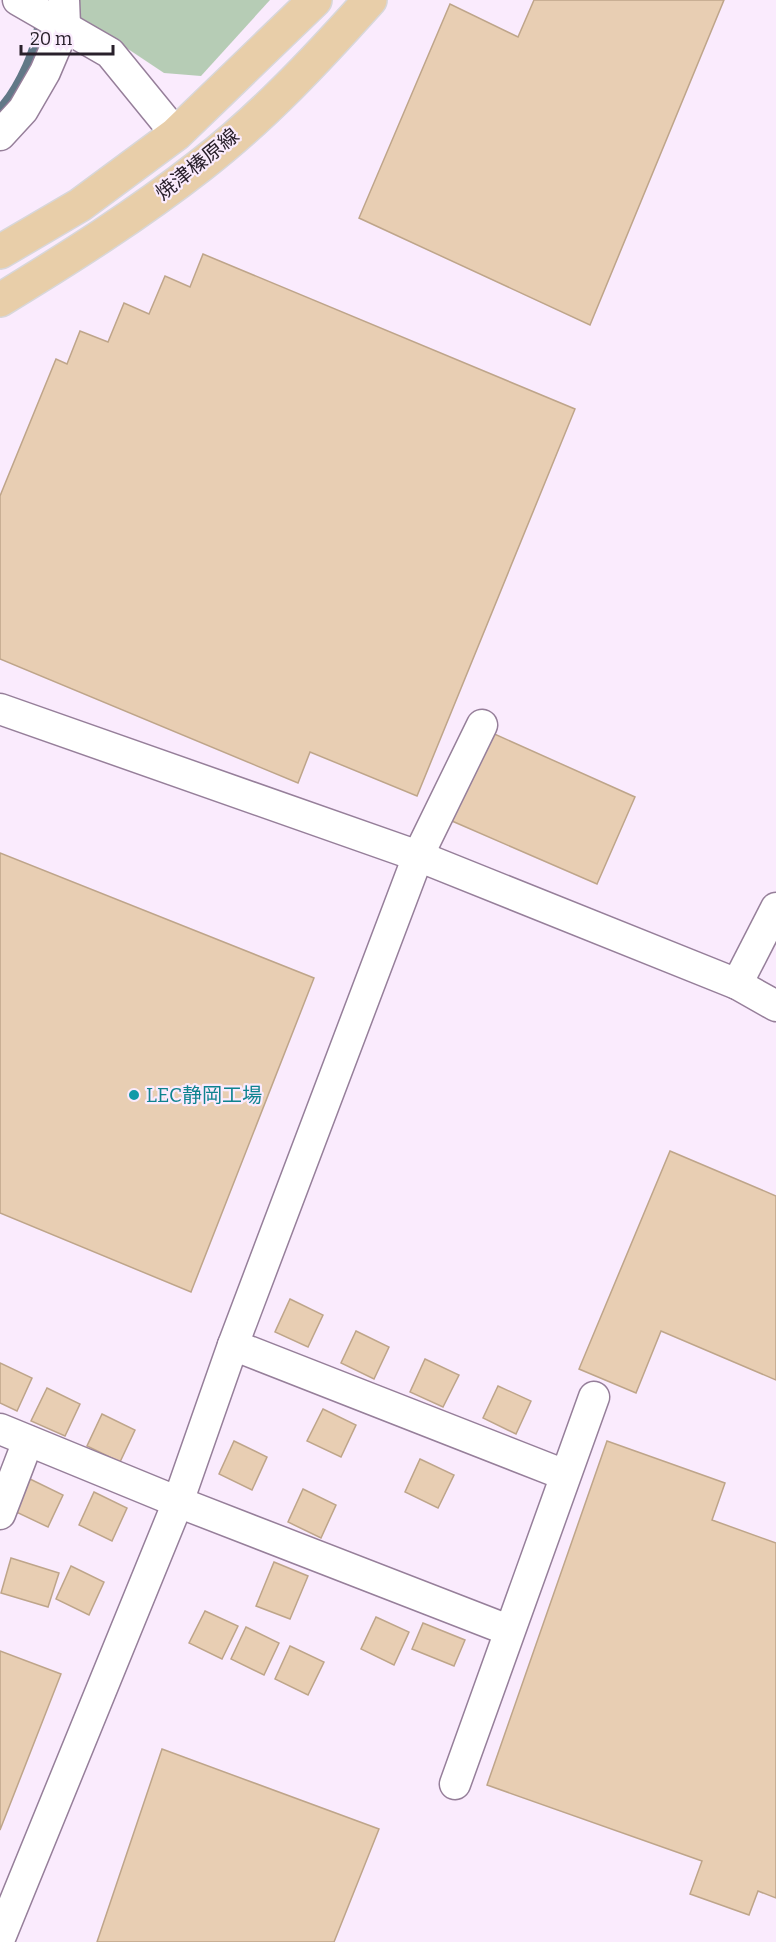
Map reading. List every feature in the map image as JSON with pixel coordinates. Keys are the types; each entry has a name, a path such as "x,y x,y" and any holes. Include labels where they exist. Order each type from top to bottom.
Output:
{"main road":[{"name":"焼津榛原線","path":"0,252 80,205 176,134 315,0"},
{"name":"焼津榛原線","path":"0,300 98,240 202,164 312,65 370,0"}],"street":[{"path":"21,2 64,13 110,53 176,134"},
{"path":"0,135 23,110 45,72 64,13"},
{"path":"0,709 418,856 737,984 776,1006"},
{"path":"0,1938 178,1502 233,1345 418,856 482,725"},
{"path":"737,984 776,908"},
{"path":"233,1345 565,1475"},
{"path":"455,1784 508,1630 594,1397"},
{"path":"0,1429 178,1502 508,1630"},
{"path":"0,1514 28,1441"}],"green space":[{"path":"74,0 270,0 201,76 164,73 77,15"}],"building":[{"path":"534,0 724,0 590,325 359,218 450,4 518,37"},
{"path":"203,254 575,409 417,796 310,752 298,783 0,659 0,496 56,359 67,364 80,331 108,342 124,303 149,314 165,276 190,287"},
{"path":"490,732 635,797 597,884 452,821"},
{"name":"LEC静岡工場","path":"0,853 314,978 191,1292 0,1213"},
{"path":"670,1151 776,1196 776,1380 661,1331 636,1393 579,1369"},
{"path":"290,1299 323,1315 308,1347 275,1332"},
{"path":"356,1331 389,1347 374,1379 341,1363"},
{"path":"425,1359 459,1375 443,1407 410,1392"},
{"path":"0,1363 32,1378 17,1411 0,1403"},
{"path":"498,1386 531,1401 516,1434 483,1418"},
{"path":"47,1388 80,1404 65,1436 31,1421"},
{"path":"323,1409 356,1425 341,1457 307,1441"},
{"path":"102,1414 135,1430 120,1462 87,1446"},
{"path":"234,1441 267,1457 252,1490 219,1474"},
{"path":"607,1441 725,1483 712,1520 776,1543 776,1898 758,1891 749,1915 690,1894 702,1861 487,1785"},
{"path":"420,1459 454,1475 438,1508 405,1492"},
{"path":"30,1479 63,1495 48,1527 14,1511"},
{"path":"303,1489 336,1505 321,1538 288,1522"},
{"path":"94,1492 127,1508 112,1541 79,1525"},
{"path":"11,1558 59,1573 48,1607 1,1593"},
{"path":"274,1562 308,1576 290,1619 256,1606"},
{"path":"71,1566 104,1582 89,1615 56,1599"},
{"path":"205,1611 238,1626 222,1659 189,1643"},
{"path":"376,1617 409,1632 394,1665 361,1649"},
{"path":"423,1623 465,1640 454,1666 412,1649"},
{"path":"246,1627 279,1643 264,1675 231,1659"},
{"path":"290,1646 324,1662 308,1695 275,1679"},
{"path":"0,1651 61,1674 0,1830"},
{"path":"162,1749 379,1829 334,1942 97,1942"}],"waterway":[{"path":"0,109 27,66 36,40 39,17"}],"place":[{"name":"LEC静岡工場","path":"134,1095"}]}
